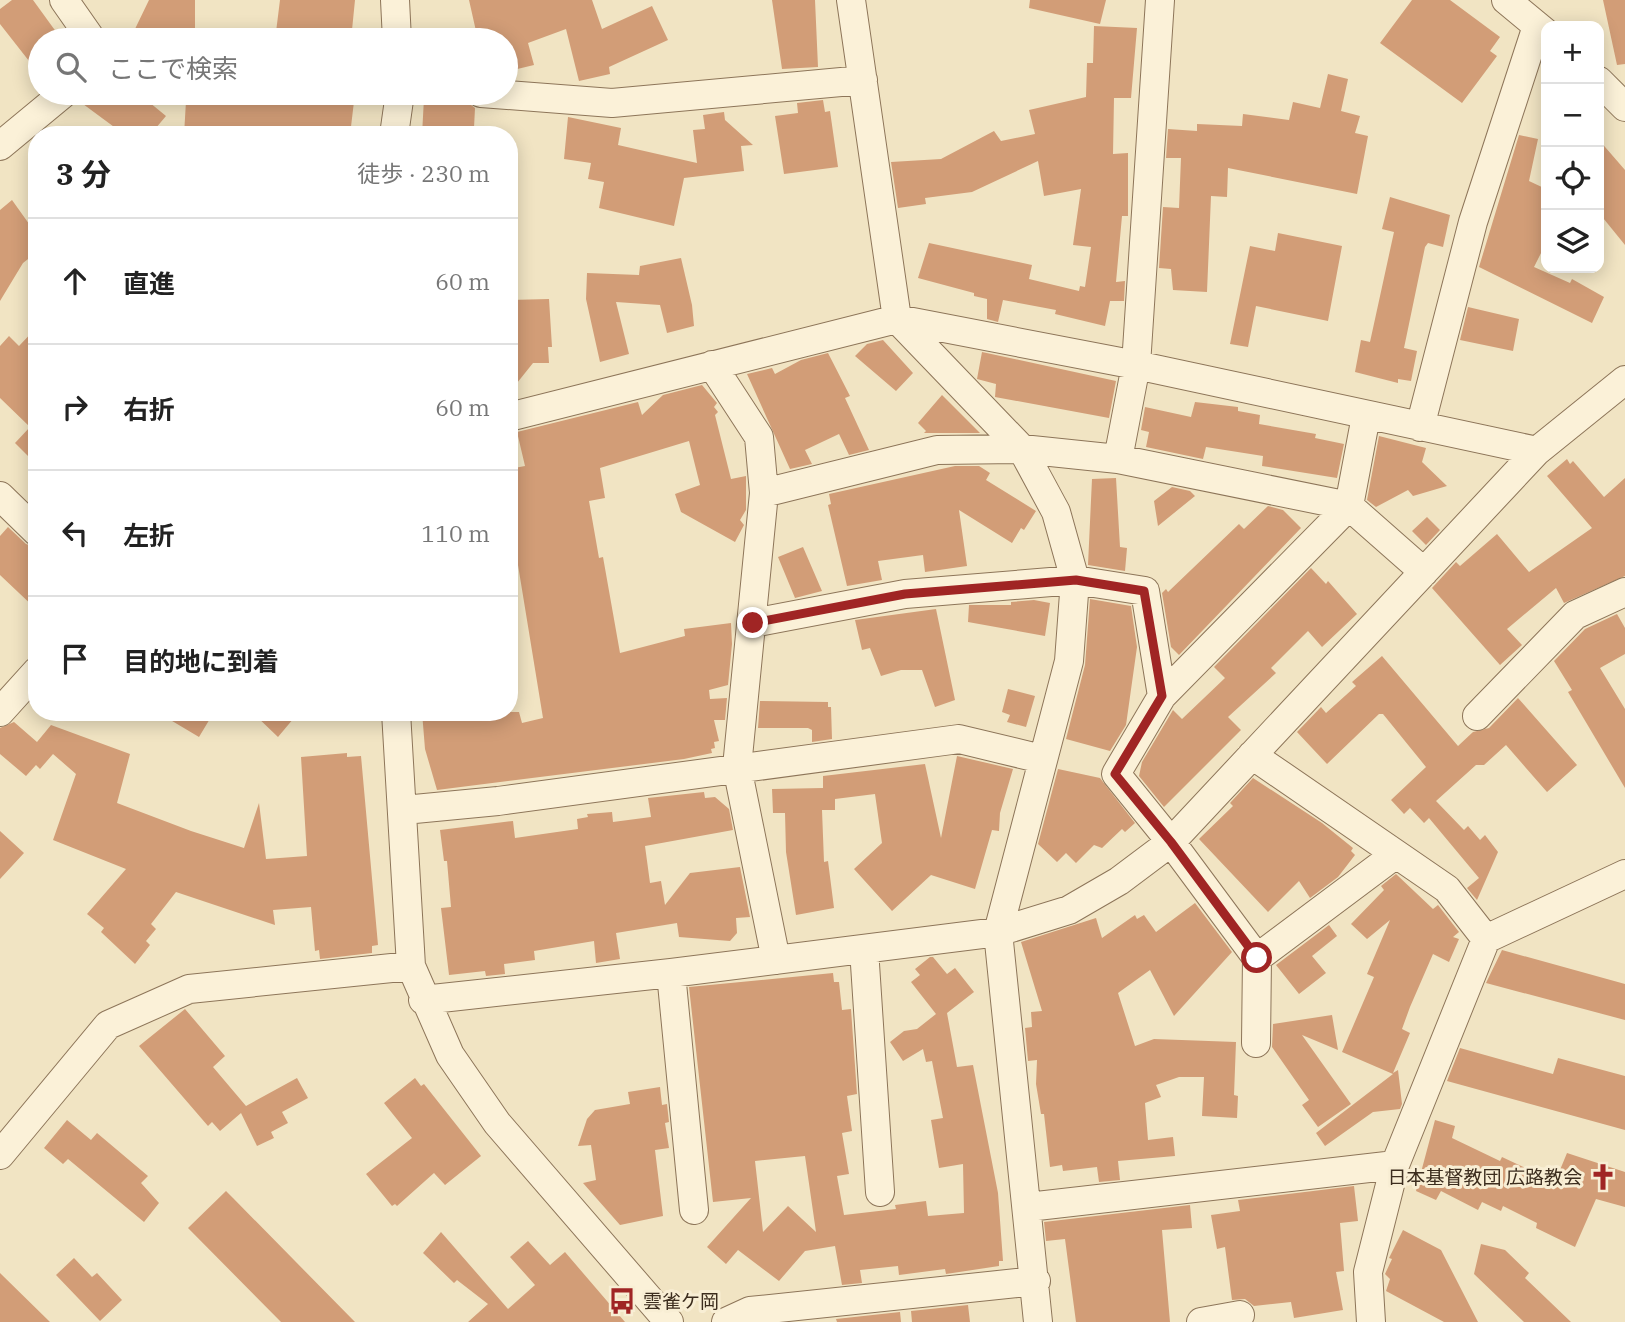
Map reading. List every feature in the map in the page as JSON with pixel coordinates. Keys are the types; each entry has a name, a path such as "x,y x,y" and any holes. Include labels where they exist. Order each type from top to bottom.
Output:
{"street":[{"path":"64,0 84,28"},
{"path":"395,0 396,28"},
{"path":"851,0 897,319 1022,449 1056,512 1076,580 1069,661 998,932 1036,1281 1038,1322"},
{"path":"1118,459 1136,365 1160,0"},
{"path":"1506,0 1541,28"},
{"path":"1420,427 1473,222 1541,32"},
{"path":"518,96 612,103 863,80"},
{"path":"1602,84 1625,107"},
{"path":"0,146 50,105"},
{"path":"395,126 398,105"},
{"path":"518,415 897,319 1136,365 1537,452"},
{"path":"712,365 759,437 764,493 737,767 776,960"},
{"path":"423,1000 671,973 998,932 1069,910 1119,881 1171,842 1537,452 1625,380"},
{"path":"1256,1042 1257,958 1171,842 1115,774 1162,696 1349,506 1366,416"},
{"path":"764,493 937,450 1022,449 1118,459 1349,506 1424,572"},
{"path":"0,496 28,523"},
{"path":"753,623 905,594 1076,580 1144,591 1162,696"},
{"path":"1477,716 1575,615 1625,592"},
{"path":"0,712 28,681"},
{"path":"397,721 411,966 423,1000 450,1055 498,1123 669,1322"},
{"path":"404,810 498,801 959,739 1042,759"},
{"path":"1252,755 1447,889 1486,939"},
{"path":"1257,958 1396,854"},
{"path":"1371,1322 1368,1272 1395,1165 1486,939 1625,874"},
{"path":"864,949 880,1192"},
{"path":"0,1155 108,1025 189,989 411,966"},
{"path":"671,973 694,1210"},
{"path":"1028,1208 1395,1165"},
{"path":"726,1322 750,1311 1036,1281"},
{"path":"1201,1322 1240,1315"}],"building":[{"path":"12,0 33,0 53,28 28,28 28,60 0,24 0,9"},
{"path":"149,0 195,0 195,28 135,28"},
{"path":"280,0 355,0 352,28 276,28"},
{"path":"469,0 592,0 602,29 652,6 668,40 609,67 610,74 579,81 566,29 528,43 534,65 518,69 518,28 475,28"},
{"path":"772,0 815,0 818,67 782,69"},
{"path":"1030,0 1106,0 1100,24 1029,8"},
{"path":"1412,0 1450,0 1500,37 1490,51 1497,56 1462,103 1380,43"},
{"path":"1603,0 1625,0 1625,64 1617,65"},
{"path":"1094,26 1137,28 1131,98 1114,98 1113,154 1128,153 1128,216 1122,216 1116,282 1125,281 1124,301 1110,301 1105,326 1055,314 1056,310 1003,300 998,322 987,319 987,299 918,278 929,243 1032,265 1029,279 1079,291 1080,286 1085,287 1091,247 1073,245 1081,189 1044,196 1038,161 972,192 925,198 926,204 898,208 891,162 941,159 994,131 1001,141 1035,134 1029,110 1086,97 1087,63 1093,63"},
{"path":"1328,74 1348,79 1341,111 1360,116 1355,133 1368,136 1357,194 1228,168 1227,197 1211,196 1207,292 1173,290 1171,269 1159,268 1163,207 1179,208 1181,158 1166,158 1168,129 1197,131 1197,124 1242,126 1243,114 1289,120 1293,102 1320,108"},
{"path":"823,100 825,112 830,111 838,167 784,174 775,116 798,113 797,103"},
{"path":"84,105 153,105 166,116 158,126 113,126"},
{"path":"186,105 354,105 351,126 185,126"},
{"path":"424,105 471,105 475,108 474,126 422,126"},
{"path":"724,112 725,120 753,145 741,146 744,171 684,178 674,226 599,208 604,182 588,179 591,163 564,159 568,117 621,128 618,145 697,163 693,130 705,129 703,115"},
{"path":"1519,135 1538,139 1529,181 1541,187 1541,253 1534,267 1541,270 1541,273 1548,273 1570,283 1572,279 1604,297 1592,323 1479,267"},
{"path":"1604,146 1625,170 1625,245 1604,219"},
{"path":"1390,197 1450,215 1443,247 1428,243 1425,247 1404,348 1417,351 1411,381 1398,379 1398,383 1355,372 1361,340 1370,342 1394,232 1382,229"},
{"path":"12,200 28,222 28,259 0,301 0,210"},
{"path":"1278,233 1342,246 1328,321 1256,306 1248,347 1230,344 1250,246 1275,251"},
{"path":"681,258 694,326 667,333 660,305 616,302 629,354 600,362 586,299 587,273 639,275 640,266"},
{"path":"549,299 552,347 548,347 549,363 533,363 518,382 518,300"},
{"path":"1468,307 1519,319 1513,351 1460,340"},
{"path":"9,336 19,346 28,336 28,425 0,398 0,346"},
{"path":"883,340 913,373 896,391 855,356 867,344"},
{"path":"982,352 1116,381 1109,418 995,397 996,384 977,379"},
{"path":"828,353 850,396 845,398 869,450 849,455 839,434 805,450 812,464 790,469 747,374 772,368 775,374 801,360"},
{"path":"702,385 717,403 714,407 718,412 715,415 731,479 746,476 746,510 740,520 744,525 735,542 681,512 675,494 700,485 689,441 600,468 605,498 589,501 599,558 603,557 620,653 685,636 684,629 731,623 728,685 709,690 710,699 727,698 725,720 714,720 719,741 714,742 715,748 711,749 712,753 684,759 437,790 425,749 423,721 518,721 518,712 522,723 543,718 518,565 518,467 525,466 518,432 638,402 642,415 663,395"},
{"path":"942,395 980,433 924,433 926,431 918,423"},
{"path":"1195,402 1238,407 1238,411 1260,415 1259,424 1316,434 1315,438 1344,444 1337,478 1262,466 1263,456 1206,447 1203,459 1146,447 1149,432 1141,430 1145,407 1191,417"},
{"path":"28,429 28,456 15,443"},
{"path":"1379,436 1426,448 1422,462 1447,486 1413,496 1408,490 1376,507 1367,500"},
{"path":"1567,459 1570,464 1573,461 1604,497 1625,478 1625,576 1564,603 1556,588 1507,629 1522,645 1500,665 1432,588 1456,562 1460,566 1497,534 1529,572 1592,528 1547,476"},
{"path":"955,466 979,466 990,473 986,480 1036,511 1024,530 1021,528 1012,543 959,510 967,566 925,572 923,555 878,561 882,580 847,586 828,505 831,504 829,494"},
{"path":"1116,478 1120,547 1127,548 1125,571 1088,565 1092,479"},
{"path":"1172,487 1190,491 1195,496 1158,526 1154,501"},
{"path":"1268,506 1283,510 1301,528 1179,655 1171,647 1162,593 1166,589 1168,592 1239,524 1244,529"},
{"path":"1427,517 1440,530 1426,545 1412,531"},
{"path":"8,527 28,545 28,601 0,575 0,536"},
{"path":"803,547 822,591 795,598 778,557"},
{"path":"1311,568 1326,584 1328,581 1357,614 1322,647 1308,631 1271,668 1276,673 1228,717 1241,730 1164,807 1139,776 1142,762 1173,710 1182,719 1225,678 1214,667"},
{"path":"1090,599 1131,606 1137,647 1126,725 1110,751 1066,739 1085,665"},
{"path":"1034,600 1050,603 1045,636 968,622 969,605 1011,605 1011,602"},
{"path":"936,609 955,700 935,707 922,670 901,670 881,676 870,648 862,650 855,620"},
{"path":"1617,614 1625,628 1625,654 1600,668 1625,709 1625,788 1568,692 1572,690 1554,661 1585,629"},
{"path":"1382,656 1458,746 1473,732 1489,728 1518,698 1577,765 1547,792 1506,745 1484,765 1476,765 1436,801 1464,830 1468,826 1480,840 1485,835 1498,852 1477,900 1467,888 1479,878 1429,818 1424,823 1410,808 1404,814 1391,800 1426,767 1383,714 1379,714 1327,764 1297,732 1321,707 1326,713 1356,686 1352,682"},
{"path":"1008,689 1035,696 1026,727 1007,722 1010,715 1002,712"},
{"path":"760,701 828,702 828,707 831,707 832,739 812,742 812,730 808,728 758,728"},
{"path":"172,721 209,721 199,737"},
{"path":"261,721 291,721 278,737"},
{"path":"14,722 37,742 51,725 130,754 117,803 191,831 244,848 259,803 266,859 307,856 301,757 347,753 347,757 361,756 378,945 372,946 372,953 320,959 319,950 315,951 311,907 273,910 275,925 176,892 151,924 156,929 146,941 150,945 135,964 101,932 104,928 87,914 126,869 53,840 76,774 53,754 40,769 36,765 26,776 0,754 0,728"},
{"path":"957,756 1013,769 1000,813 999,831 992,830 975,889 931,875 892,911 854,869 882,843 875,794 835,799 835,810 822,810 824,862 828,861 834,908 796,915 786,852 785,813 773,813 772,789 823,788 823,776 925,764 941,838"},
{"path":"1058,769 1100,778 1135,823 1125,832 1122,829 1102,848 1094,845 1076,863 1066,853 1057,862 1038,844"},
{"path":"1253,778 1322,823 1353,848 1351,851 1355,855 1338,877 1310,898 1299,881 1268,912 1199,839 1233,806 1230,803"},
{"path":"704,792 705,798 715,797 729,809 733,830 645,846 650,883 661,881 665,905 690,873 740,867 750,917 736,918 737,933 730,941 679,937 677,923 616,933 620,959 596,963 594,941 534,951 535,960 504,964 505,974 486,976 485,971 449,975 441,908 451,907 447,861 444,861 440,830 513,821 515,838 578,829 577,819 588,817 587,814 612,812 613,822 651,817 648,798"},
{"path":"0,831 24,853 0,879"},
{"path":"1396,874 1433,909 1438,905 1459,932 1453,937 1459,939 1449,962 1433,954 1402,1029 1410,1033 1393,1073 1398,1070 1402,1104 1400,1109 1373,1112 1325,1146 1316,1133 1393,1074 1342,1052 1374,977 1367,974 1390,920 1367,939 1351,924 1384,890 1381,886"},
{"path":"1195,903 1232,952 1174,1016 1150,970 1118,993 1135,1046 1154,1039 1236,1042 1234,1095 1238,1096 1237,1118 1202,1116 1204,1077 1179,1077 1156,1085 1161,1097 1145,1103 1148,1140 1173,1137 1175,1156 1118,1161 1120,1180 1099,1182 1097,1167 1063,1171 1062,1165 1050,1167 1044,1114 1041,1114 1036,1084 1037,1060 1028,1061 1025,1028 1032,1027 1031,1012 1042,1011 1021,942 1096,918 1102,938 1135,915 1137,919 1144,915 1156,932"},
{"path":"1329,925 1337,936 1312,956 1326,973 1299,994 1276,965"},
{"path":"1502,950 1625,984 1625,1020 1486,983"},
{"path":"933,957 947,974 955,968 974,992 947,1013 957,1067 973,1065 998,1193 1003,1261 999,1261 999,1266 946,1274 945,1269 899,1275 898,1266 860,1270 862,1283 842,1285 835,1246 805,1251 779,1281 738,1250 726,1264 707,1247 751,1198 713,1202 689,987 833,973 834,982 839,982 842,1010 851,1009 857,1094 847,1096 852,1131 842,1133 849,1174 837,1176 844,1215 896,1209 895,1205 926,1201 928,1216 964,1213 963,1164 939,1168 931,1120 943,1118 932,1061 926,1062 923,1049 903,1061 890,1042 904,1031 917,1029 936,1014 911,982 920,975 915,969","holes":["805,1156 816,1232 788,1206 763,1232 755,1161"]},
{"path":"185,1009 225,1056 213,1067 246,1106 297,1078 308,1098 282,1112 288,1123 271,1132 274,1138 257,1146 241,1113 220,1131 212,1122 208,1126 139,1046"},
{"path":"1332,1015 1338,1050 1302,1035 1351,1104 1318,1127 1302,1105 1309,1100 1272,1047 1273,1024"},
{"path":"1460,1048 1553,1074 1558,1058 1625,1076 1625,1130 1447,1081"},
{"path":"415,1078 421,1086 424,1084 481,1156 445,1185 434,1173 397,1206 392,1206 366,1174 412,1138 384,1103"},
{"path":"660,1087 662,1105 667,1104 669,1122 665,1123 669,1148 655,1150 663,1216 620,1225 583,1183 596,1180 591,1145 578,1146 587,1119 595,1110 630,1104 628,1092"},
{"path":"67,1120 91,1140 97,1133 148,1176 141,1183 159,1203 144,1222 68,1159 63,1164 44,1148"},
{"path":"1435,1120 1455,1126 1452,1138 1500,1161 1502,1157 1555,1182 1567,1153 1625,1172 1625,1207 1596,1199 1575,1247 1536,1228 1537,1223 1503,1206 1501,1211 1482,1202 1478,1210 1441,1191 1436,1200 1416,1191"},
{"path":"1354,1186 1358,1221 1340,1223 1344,1271 1336,1272 1343,1310 1294,1318 1291,1302 1254,1306 1245,1299 1232,1300 1225,1247 1217,1249 1211,1215 1240,1211 1238,1200"},
{"path":"226,1191 355,1322 281,1322 188,1228"},
{"path":"1190,1205 1192,1228 1162,1230 1170,1322 1076,1322 1065,1239 1046,1241 1044,1222"},
{"path":"1403,1230 1441,1250 1478,1322 1444,1322 1386,1291 1390,1279 1385,1274 1392,1259 1389,1258"},
{"path":"441,1232 508,1309 535,1285 510,1257 528,1241 550,1265 565,1252 625,1322 468,1322 488,1304 457,1280 454,1283 423,1253"},
{"path":"1481,1244 1505,1250 1529,1273 1525,1278 1571,1322 1524,1322 1474,1274"},
{"path":"74,1258 92,1277 97,1273 122,1300 100,1321 56,1275"},
{"path":"0,1273 50,1322 0,1322"},
{"path":"968,1305 970,1322 912,1322 911,1311"},
{"path":"900,1312 901,1322 837,1322 836,1319"}],"place":[{"name":"日本基督教団 広路教会","path":"1603,1177"},
{"name":"雲雀ケ岡","path":"622,1301"}],"route":[{"path":"753,623 905,594 1076,580 1144,591 1162,696 1115,774 1171,842 1257,958"}]}
